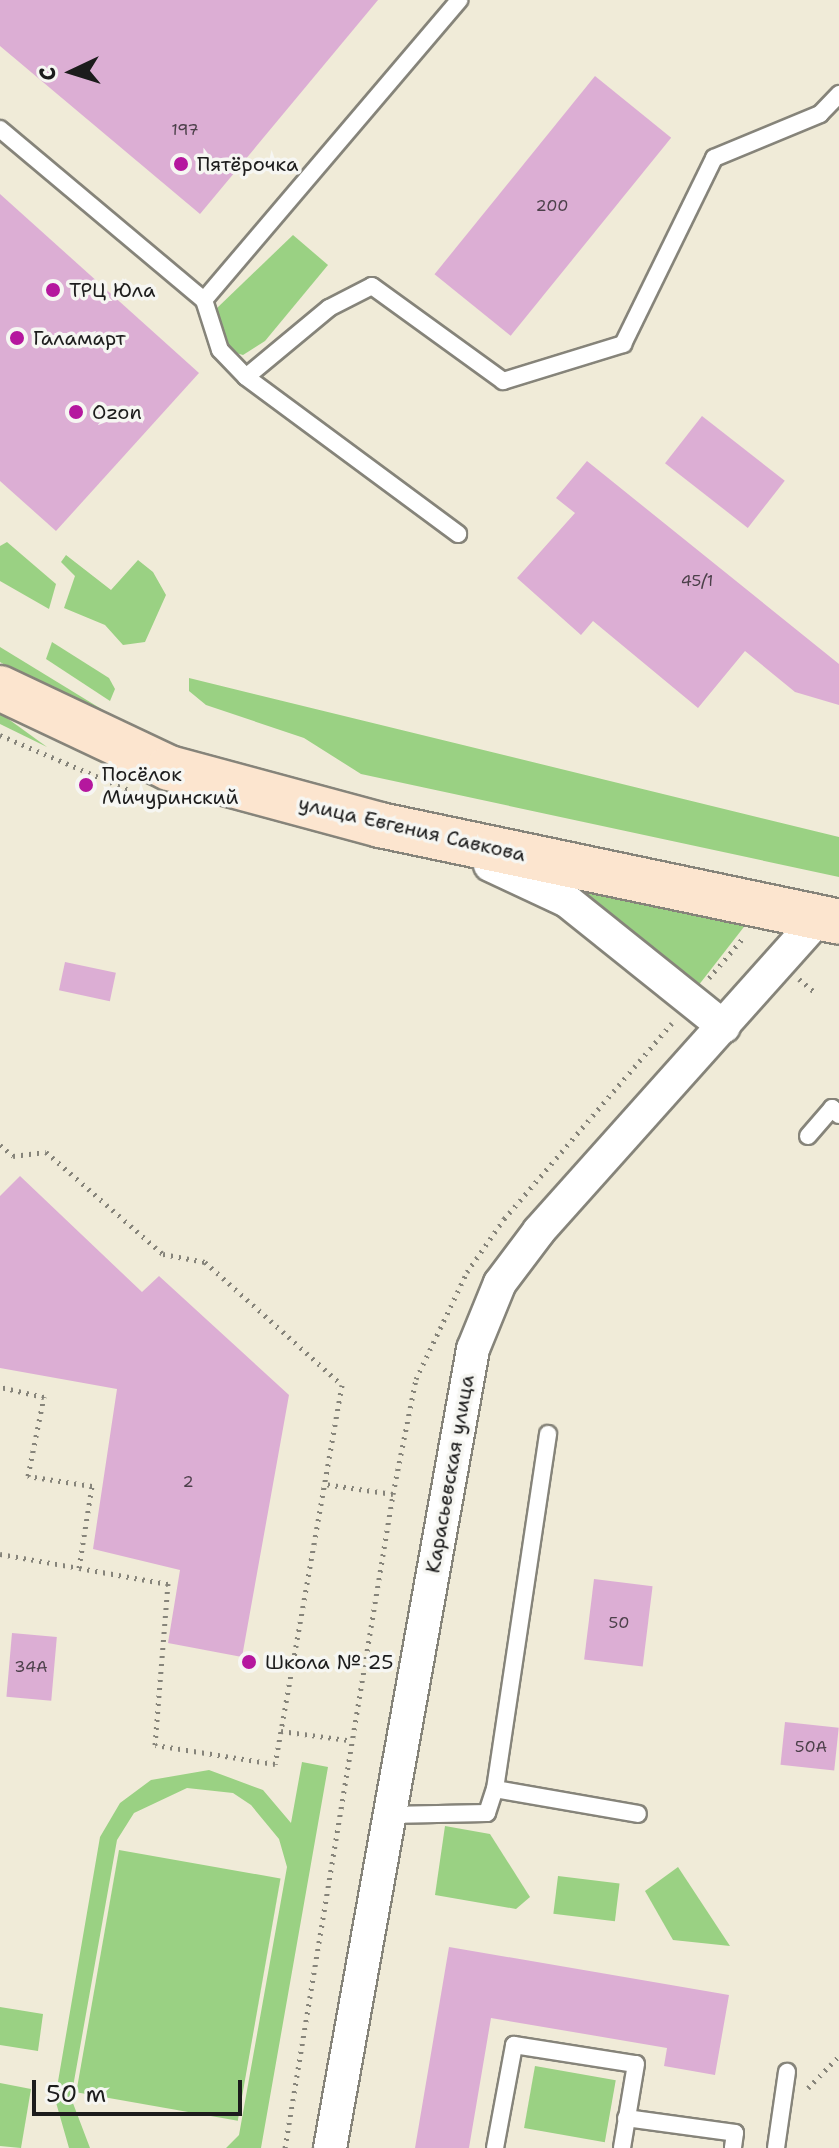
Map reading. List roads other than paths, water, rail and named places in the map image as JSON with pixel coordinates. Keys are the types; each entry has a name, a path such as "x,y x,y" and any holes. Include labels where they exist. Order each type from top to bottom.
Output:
{"main road":[{"name":"улица Евгения Савкова","path":"0,688 134,755 380,825 829,920"}],"street":[{"path":"380,825 399,841 519,873 567,901 724,1027"},
{"name":"Карасьевская улица","path":"330,2148 473,1349 500,1283 583,1179 724,1027 829,920"}],"lane":[{"path":"204,300 459,0"},
{"path":"246,377 329,308 372,286 503,381 623,344 714,158 820,114 839,94"},
{"path":"0,129 204,300 220,350 246,377 458,534"},
{"path":"808,1136 832,1108 839,1115"},
{"path":"388,1815 487,1813 495,1789 548,1434"},
{"path":"495,1789 638,1814"},
{"path":"495,2148 514,2045 636,2064 622,2148"},
{"path":"776,2148 787,2072"},
{"path":"626,2118 735,2133 733,2148"}],"place":[{"name":"Пятёрочка","path":"181,164"},
{"name":"ТРЦ Юла","path":"53,290"},
{"name":"Галамарт","path":"17,338"},
{"name":"Ozon","path":"76,412"},
{"name":"Посёлок Мичуринский","path":"86,785"},
{"name":"Школа № 25","path":"249,1662"}]}
